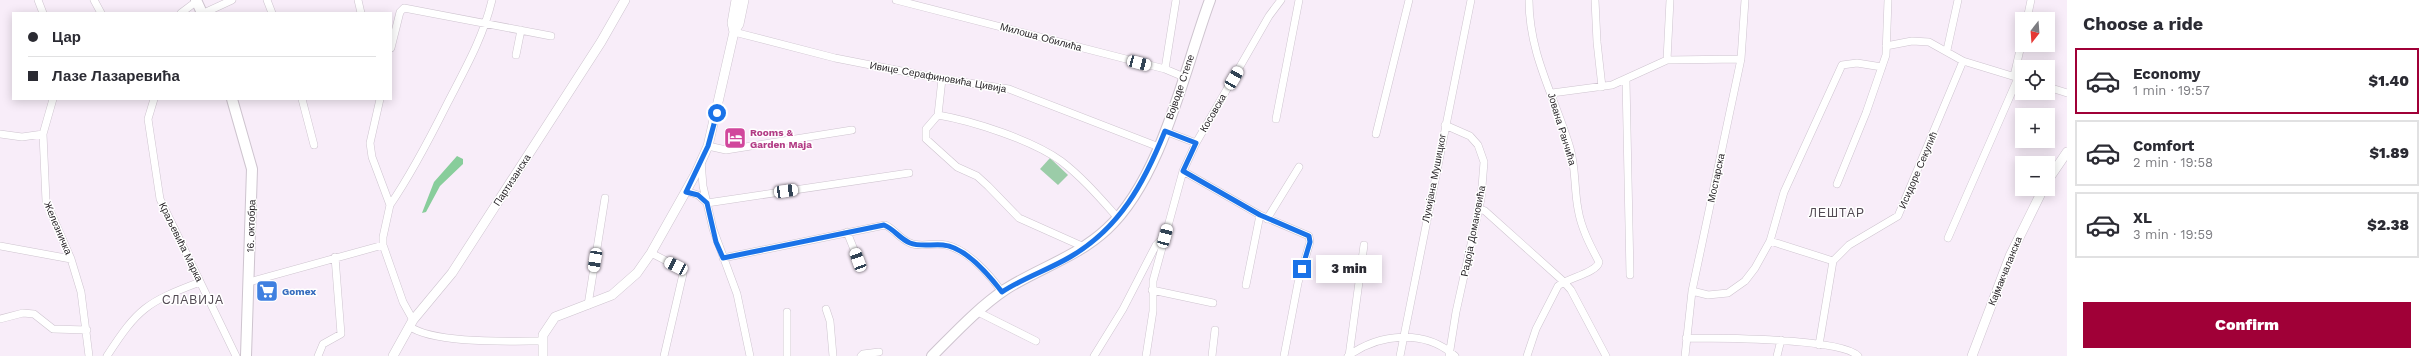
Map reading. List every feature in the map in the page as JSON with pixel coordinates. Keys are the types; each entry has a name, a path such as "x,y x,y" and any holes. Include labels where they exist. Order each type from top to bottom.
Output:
{"main road":[{"name":"Војводе Степе","path":"932,356 978,312 1002,292 1084,247 1118,218 1142,183 1159,147 1210,0"},
{"path":"197,1 202,12"},
{"name":"16. октобра","path":"232,100 252,169 246,356"}],"street":[{"path":"38,0 43,12"},
{"path":"94,0 100,12"},
{"path":"205,12 232,0"},
{"path":"266,0 272,12"},
{"path":"358,0 361,12"},
{"path":"492,0 486,24 464,72 432,136 390,205 383,237 383,245 411,323 423,333 486,341 542,341"},
{"name":"Партизанска","path":"393,356 411,323 452,273 601,42 626,0"},
{"path":"734,32 732,23 736,0"},
{"path":"543,356 542,341 546,328 555,317 588,305 620,290 637,274 651,253 686,192 708,146 719,106 734,32 739,24 744,0"},
{"name":"Милоша Обилића","path":"896,0 1165,69 1184,77"},
{"name":"Војводе Степе","path":"1165,69 1176,0"},
{"name":"Косовска","path":"1146,356 1153,311 1152,290 1183,171 1196,143 1269,16 1281,0"},
{"path":"1276,119 1299,0"},
{"path":"1376,134 1409,0"},
{"name":"Лукијана Мушицког","path":"1400,356 1402,337 1471,0"},
{"name":"Јована Ранчића","path":"1529,0 1531,33 1534,48 1539,66 1552,93 1574,164 1581,225 1599,262 1594,269 1564,281"},
{"path":"1594,0 1602,87"},
{"path":"1667,60 1670,0"},
{"name":"Мостарска","path":"1685,356 1692,291 1740,59 1745,0"},
{"path":"1837,184 1882,67 1886,46 1888,0"},
{"path":"1947,50 1958,0"},
{"path":"2028,12 2031,0"},
{"path":"182,12 197,1"},
{"path":"392,44 400,12 404,8 552,36"},
{"path":"516,55 521,30"},
{"name":"Ивице Серафиновића Цивија","path":"734,32 835,58 942,79 1009,89 1159,147"},
{"path":"1886,46 1920,41 1947,50 1964,61 2015,77"},
{"path":"1552,93 1602,87 1626,80 1667,60 1740,59"},
{"name":"Исидоре Секулић","path":"1833,261 1849,245 1898,216 1964,61"},
{"path":"1692,291 1720,295 1737,288 1755,268 1770,241 1784,192 1842,65 1857,63 1882,67"},
{"path":"942,79 938,115 926,129 926,139 957,167 977,176 1019,218 1084,247"},
{"path":"1626,80 1630,275"},
{"path":"1948,238 2015,85"},
{"path":"2055,89 2067,93"},
{"name":"Железничка","path":"53,100 43,134 46,201 71,259 81,292 87,330 89,356"},
{"name":"Краљевића Марка","path":"154,100 148,118 157,189 164,209 236,356"},
{"path":"302,100 314,146"},
{"path":"380,100 370,151 390,205"},
{"path":"938,115 985,127 1050,154 1074,172 1118,218"},
{"name":"Радоја Домановића","path":"1445,125 1470,136 1482,153 1484,173 1456,312 1452,354"},
{"path":"708,146 719,150 726,150 852,130"},
{"path":"1165,131 1196,143"},
{"path":"0,134 22,137 43,134"},
{"path":"2055,170 2067,152"},
{"path":"702,161 707,203 714,235 737,294 750,356"},
{"path":"1267,219 1299,167"},
{"path":"1183,171 1267,219 1307,234 1310,242 1298,283 1284,356"},
{"path":"707,203 909,173"},
{"path":"686,192 698,195 707,203"},
{"name":"Кајмакчаланска","path":"1972,356 2010,256 2040,196"},
{"path":"588,305 605,198"},
{"path":"1478,208 1485,211 1564,281 1571,290 1606,356"},
{"path":"1246,285 1260,215"},
{"path":"723,258 783,247 884,225 910,243 952,247 976,264 1002,292"},
{"path":"847,232 861,267"},
{"name":"Косовска","path":"1094,356 1123,308 1156,245 1165,236"},
{"path":"1770,241 1833,261 1819,345"},
{"path":"249,282 383,245"},
{"path":"1348,356 1364,245"},
{"path":"0,246 71,259"},
{"path":"651,253 680,268 683,274 664,356"},
{"path":"318,356 323,344 341,334 335,258"},
{"path":"1527,356 1536,329 1553,293 1564,281"},
{"path":"107,356 125,329 143,309 161,297 200,282"},
{"path":"1152,290 1213,303"},
{"path":"826,309 830,320 833,356"},
{"path":"787,312 787,356"},
{"path":"978,312 1036,341"},
{"path":"0,319 29,313 36,315 53,329 87,330"},
{"path":"1212,356 1215,330"},
{"path":"1348,356 1380,340 1402,337 1430,340 1452,354"},
{"path":"1686,338 1781,340 1819,345 1853,352 1858,356"},
{"path":"1777,356 1781,340"},
{"path":"861,356 863,354 879,352"}],"green space":[{"path":"457,156 463,159 463,164 440,186 426,212 422,213 434,182"},
{"path":"1050,158 1068,175 1058,185 1040,169"}],"place":[{"name":"Rooms & Garden Maja","path":"735,138"},
{"name":"Gomex","path":"267,291"}],"district":[{"name":"ЛЕШТАР","path":"1837,213"},
{"name":"СЛАВИЈА","path":"193,300"}],"route":[{"path":"717,113 708,146 686,192 695,193 707,203 716,242 723,258 783,247 884,225 890,228 902,239 915,245 932,244 952,247 976,264 988,275 1002,292 1070,256 1094,240 1107,229 1118,218 1138,191 1153,162 1165,131 1196,143 1183,171 1260,215 1285,227 1307,234 1310,237 1310,242 1302,269"}]}
